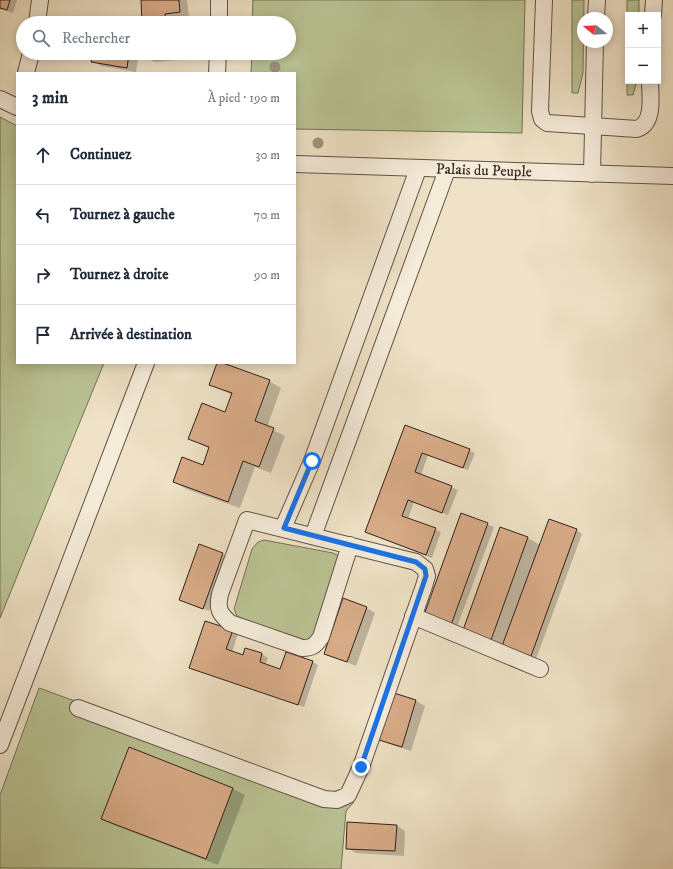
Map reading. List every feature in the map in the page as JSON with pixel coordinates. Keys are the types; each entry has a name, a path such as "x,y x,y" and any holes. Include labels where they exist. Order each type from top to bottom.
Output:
{"street":[{"path":"38,16 40,0"},
{"path":"219,0 219,16"},
{"path":"544,0 540,111 542,119 547,123 637,129 643,127 647,123 649,114 650,84"},
{"path":"596,12 597,0"},
{"path":"653,12 654,0"},
{"path":"592,174 595,48"},
{"path":"26,72 29,60"},
{"path":"218,60 218,72"},
{"path":"0,99 16,107"},
{"name":"Palais du Peuple","path":"296,164 673,176"},
{"path":"284,528 312,461 418,169"},
{"path":"313,536 447,170"},
{"path":"0,745 146,364"},
{"path":"78,708 324,799 337,800 348,795 355,782 426,576 421,565 416,562 350,545 313,536 284,528 247,520 220,594 218,607 222,616 230,623 302,648 310,648 316,645 321,637 350,545"},
{"path":"413,616 540,669"}],"green space":[{"path":"253,0 525,0 522,133 296,129 296,72 251,72 252,60 296,60 296,16 252,16"},
{"path":"572,0 584,0 584,12 577,12 577,48 583,48 583,73 578,93 572,93"},
{"path":"627,0 639,0 639,12 627,12"},
{"path":"627,84 636,84 633,95 627,95"},
{"path":"0,117 16,125 16,364 104,364 0,618"},
{"path":"264,540 333,553 339,556 319,632 303,642 244,621 237,616 234,609 252,549 258,542"},
{"path":"39,688 354,802 346,811 341,869 0,868 0,795"}],"building":[{"path":"0,0 10,0 7,10 0,8"},
{"path":"141,0 179,0 180,12 165,14 165,16 142,16"},
{"path":"91,60 128,60 127,68 91,62"},
{"path":"217,364 226,364 270,380 255,421 274,428 259,467 243,461 228,502 173,482 182,457 203,465 209,447 188,439 202,403 225,412 232,393 209,385"},
{"path":"405,425 470,449 463,468 422,453 415,472 452,486 442,513 408,500 402,516 436,528 426,555 365,532"},
{"path":"461,513 488,523 451,625 424,615"},
{"path":"549,519 577,529 531,656 502,646"},
{"path":"500,527 528,537 491,640 463,630"},
{"path":"199,544 223,553 203,609 179,600"},
{"path":"343,598 367,607 347,662 324,654"},
{"path":"205,621 233,630 226,649 243,655 245,648 262,653 260,662 280,669 286,652 313,661 298,705 189,668"},
{"path":"394,693 416,700 402,747 379,740"},
{"path":"129,747 233,788 206,859 101,819"},
{"path":"347,822 397,825 395,851 346,849"}],"route":[{"path":"312,461 284,528 416,562 425,569 426,576 424,586 361,767"}]}
